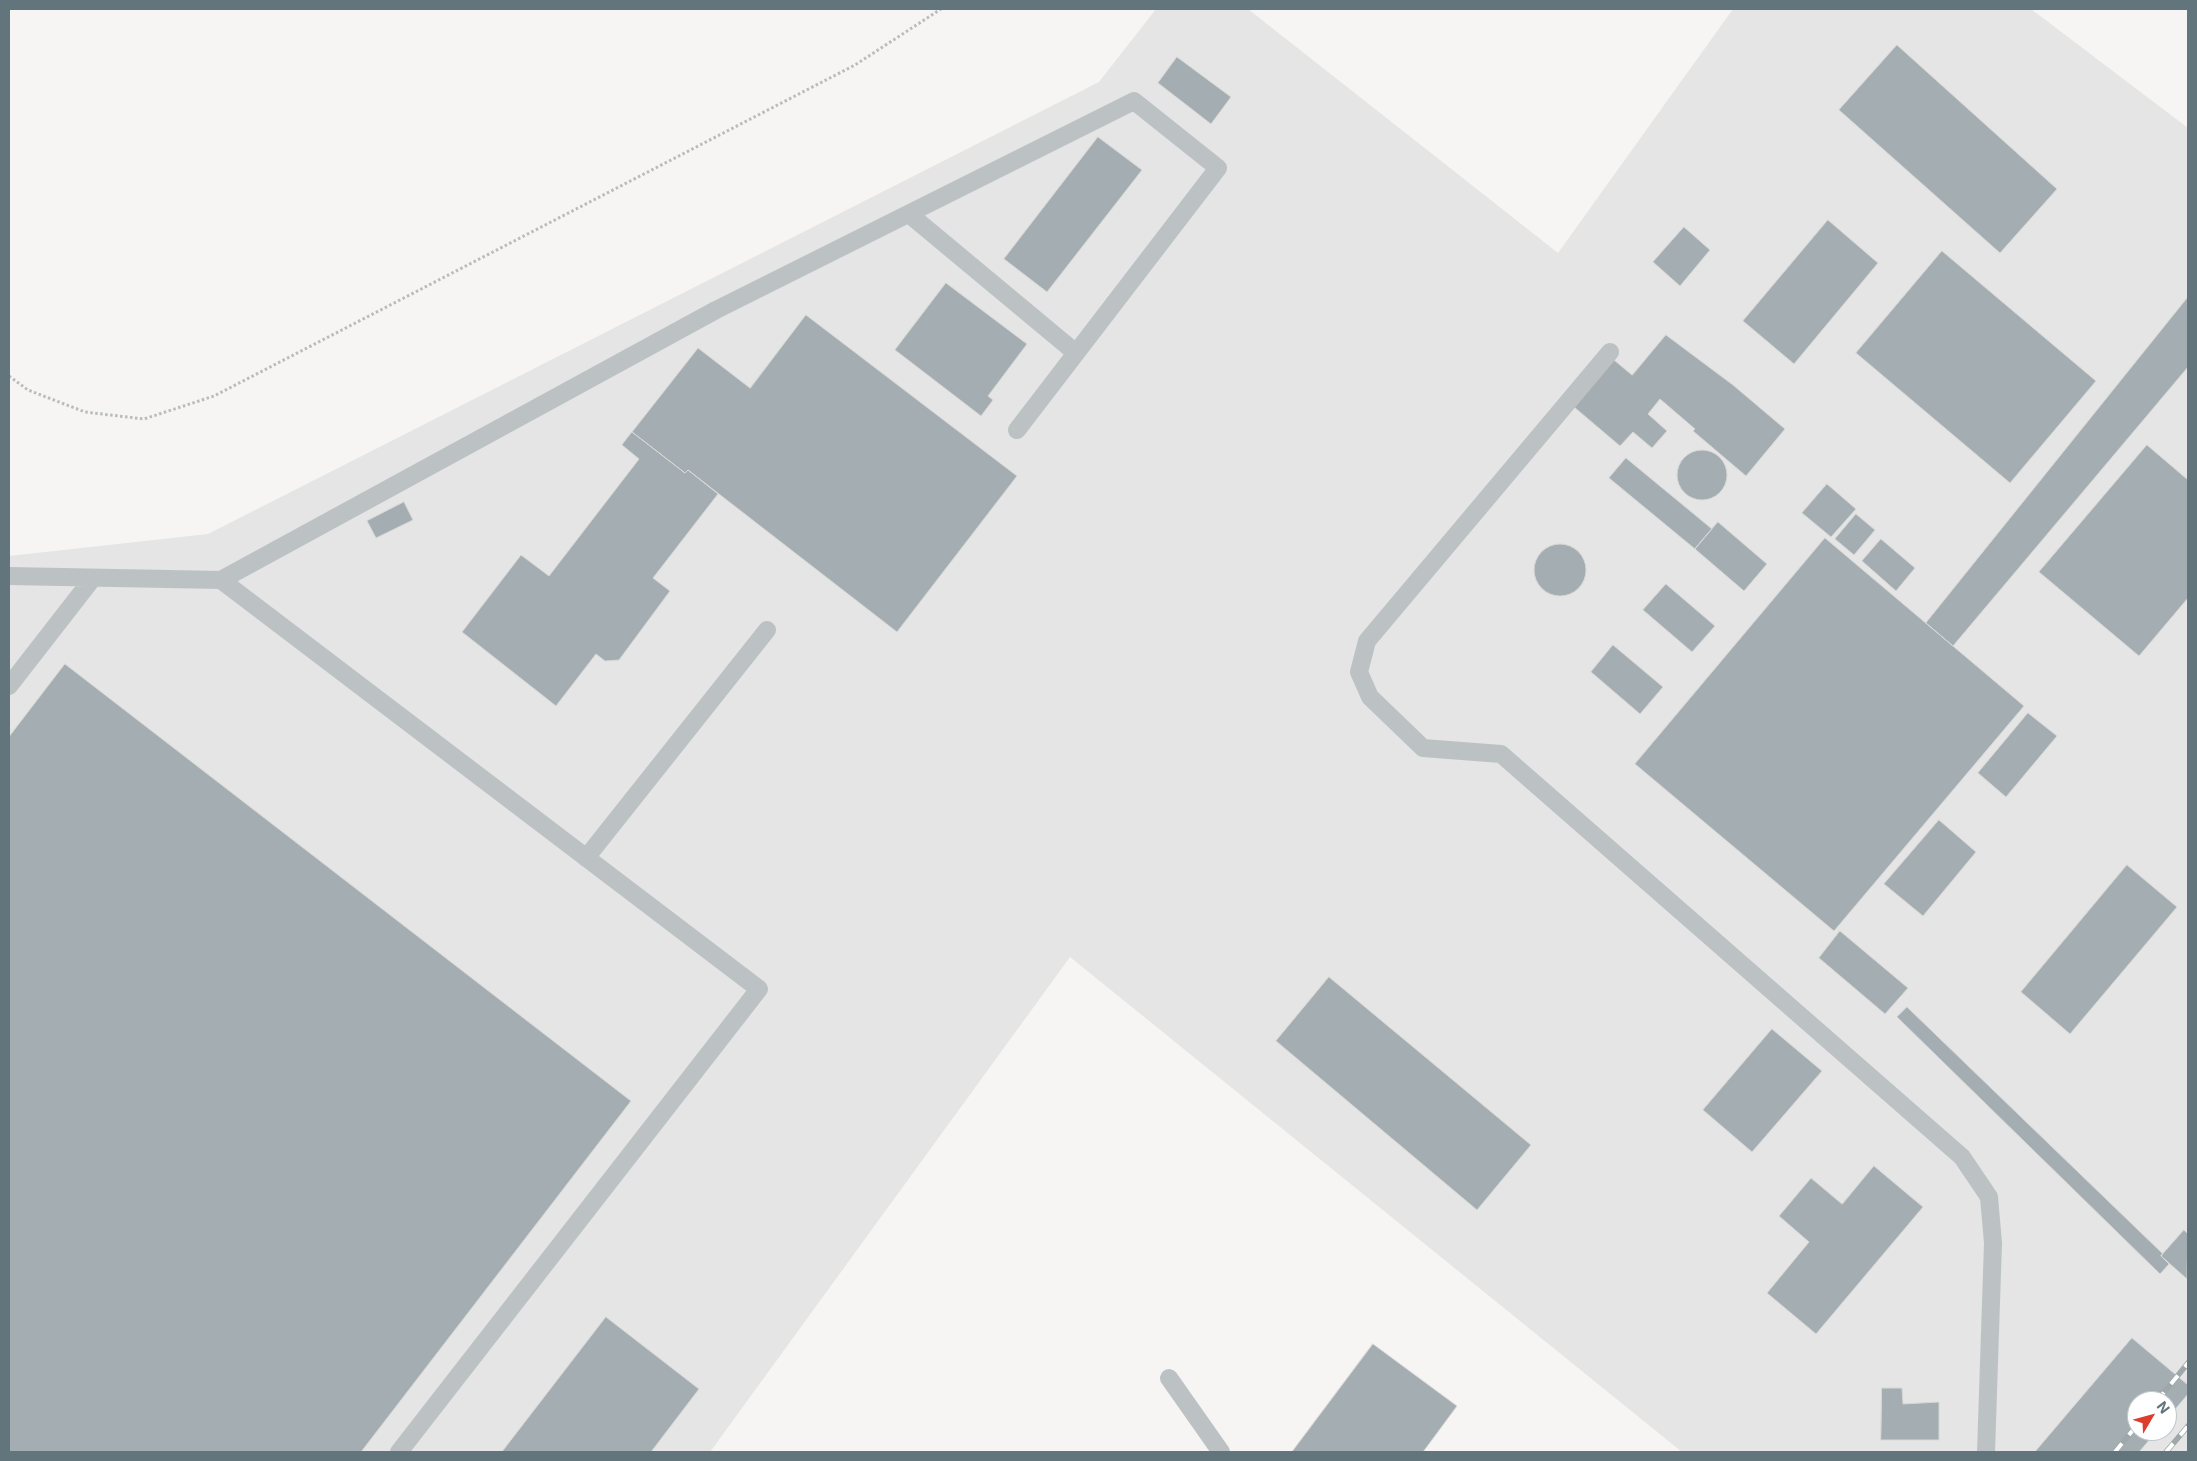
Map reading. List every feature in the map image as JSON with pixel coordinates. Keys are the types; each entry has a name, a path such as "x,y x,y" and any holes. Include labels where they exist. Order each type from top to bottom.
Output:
{"lane":[{"path":"9,576 221,580 716,310 1134,101 1218,168 1017,430"},
{"path":"909,214 1076,353"},
{"path":"1610,352 1366,641 1359,672 1370,697 1422,748 1501,754 1962,1157 1989,1197 1993,1243 1986,1452"},
{"path":"9,686 93,578"},
{"path":"221,580 759,989 399,1452"},
{"path":"586,858 767,630"},
{"path":"1169,1378 1221,1452"}],"path":[{"path":"9,376 28,390 85,412 144,419 214,396 855,65 941,9"}],"shaded area":[{"path":"1156,9 1248,9 1558,253 1733,9 2031,9 2188,128 2188,1452 1682,1452 1070,957 710,1452 9,1452 9,556 208,534 1099,82"}],"building":[{"path":"1897,45 2057,189 2000,253 1839,110"},
{"path":"1177,57 1231,97 1211,124 1158,83"},
{"path":"1098,137 1142,170 1047,292 1004,259"},
{"path":"1828,220 1878,263 1794,364 1743,321"},
{"path":"1684,227 1710,250 1680,286 1653,262"},
{"path":"1942,251 2096,381 2010,483 1856,353"},
{"path":"946,283 1027,344 988,396 993,400 981,416 895,350"},
{"path":"2188,297 2188,367 1953,646 1926,623"},
{"path":"806,315 1017,476 897,632 688,470 685,473 632,432 698,348 750,388"},
{"path":"1666,335 1733,385 1785,429 1746,476 1693,431 1695,429 1660,399 1648,414 1667,431 1652,448 1633,432 1620,446 1574,407 1614,360 1632,375"},
{"path":"632,432 685,473 688,470 718,494 653,578 670,591 619,660 605,661 596,654 556,706 462,632 521,555 549,576 639,459 622,445"},
{"path":"2147,445 2188,480 2188,598 2139,656 2039,572"},
{"path":"1702,450 1712,452 1720,457 1725,465 1727,475 1725,485 1720,493 1712,498 1702,500 1692,498 1684,493 1679,485 1677,475 1679,465 1684,457 1692,452"},
{"path":"1626,458 1712,529 1695,549 1609,478"},
{"path":"1827,484 1856,509 1831,537 1802,513"},
{"path":"404,502 413,520 376,538 367,521"},
{"path":"1856,514 1875,530 1854,555 1835,539"},
{"path":"1718,522 1767,564 1744,591 1695,549"},
{"path":"1825,538 2024,706 1834,931 1635,764"},
{"path":"1881,539 1915,568 1896,591 1862,561"},
{"path":"1560,544 1570,546 1578,552 1584,560 1586,570 1584,580 1578,588 1570,594 1560,596 1550,594 1542,588 1536,580 1534,570 1536,560 1542,552 1550,546"},
{"path":"1666,584 1715,626 1692,652 1643,610"},
{"path":"1613,645 1663,687 1640,714 1591,672"},
{"path":"65,664 631,1101 361,1452 9,1452 9,737"},
{"path":"2028,713 2057,736 2006,797 1978,773"},
{"path":"1939,820 1976,852 1923,916 1884,884"},
{"path":"2127,865 2177,907 2070,1034 2021,992"},
{"path":"1840,931 1908,988 1885,1014 1819,958"},
{"path":"1329,977 1531,1145 1477,1210 1276,1041"},
{"path":"1907,1007 2163,1254 2161,1256 2169,1264 2160,1274 1897,1017"},
{"path":"1772,1029 1822,1071 1752,1152 1703,1110"},
{"path":"1874,1166 1923,1207 1816,1334 1767,1293 1809,1242 1779,1216 1811,1178 1842,1204"},
{"path":"2184,1230 2188,1234 2187,1279 2161,1256"},
{"path":"606,1317 699,1389 651,1452 502,1452"},
{"path":"2132,1338 2188,1385 2188,1394 2177,1407 2177,1391 2127,1391 2127,1441 2148,1441 2139,1452 2035,1452"},
{"path":"1373,1344 1457,1406 1423,1452 1292,1452"},
{"path":"1882,1388 1902,1388 1903,1404 1939,1402 1939,1440 1881,1440"}],"railway":[{"path":"2165,1391 2188,1363"},
{"path":"2166,1452 2188,1426"},
{"path":"2115,1452 2127,1437"}]}
